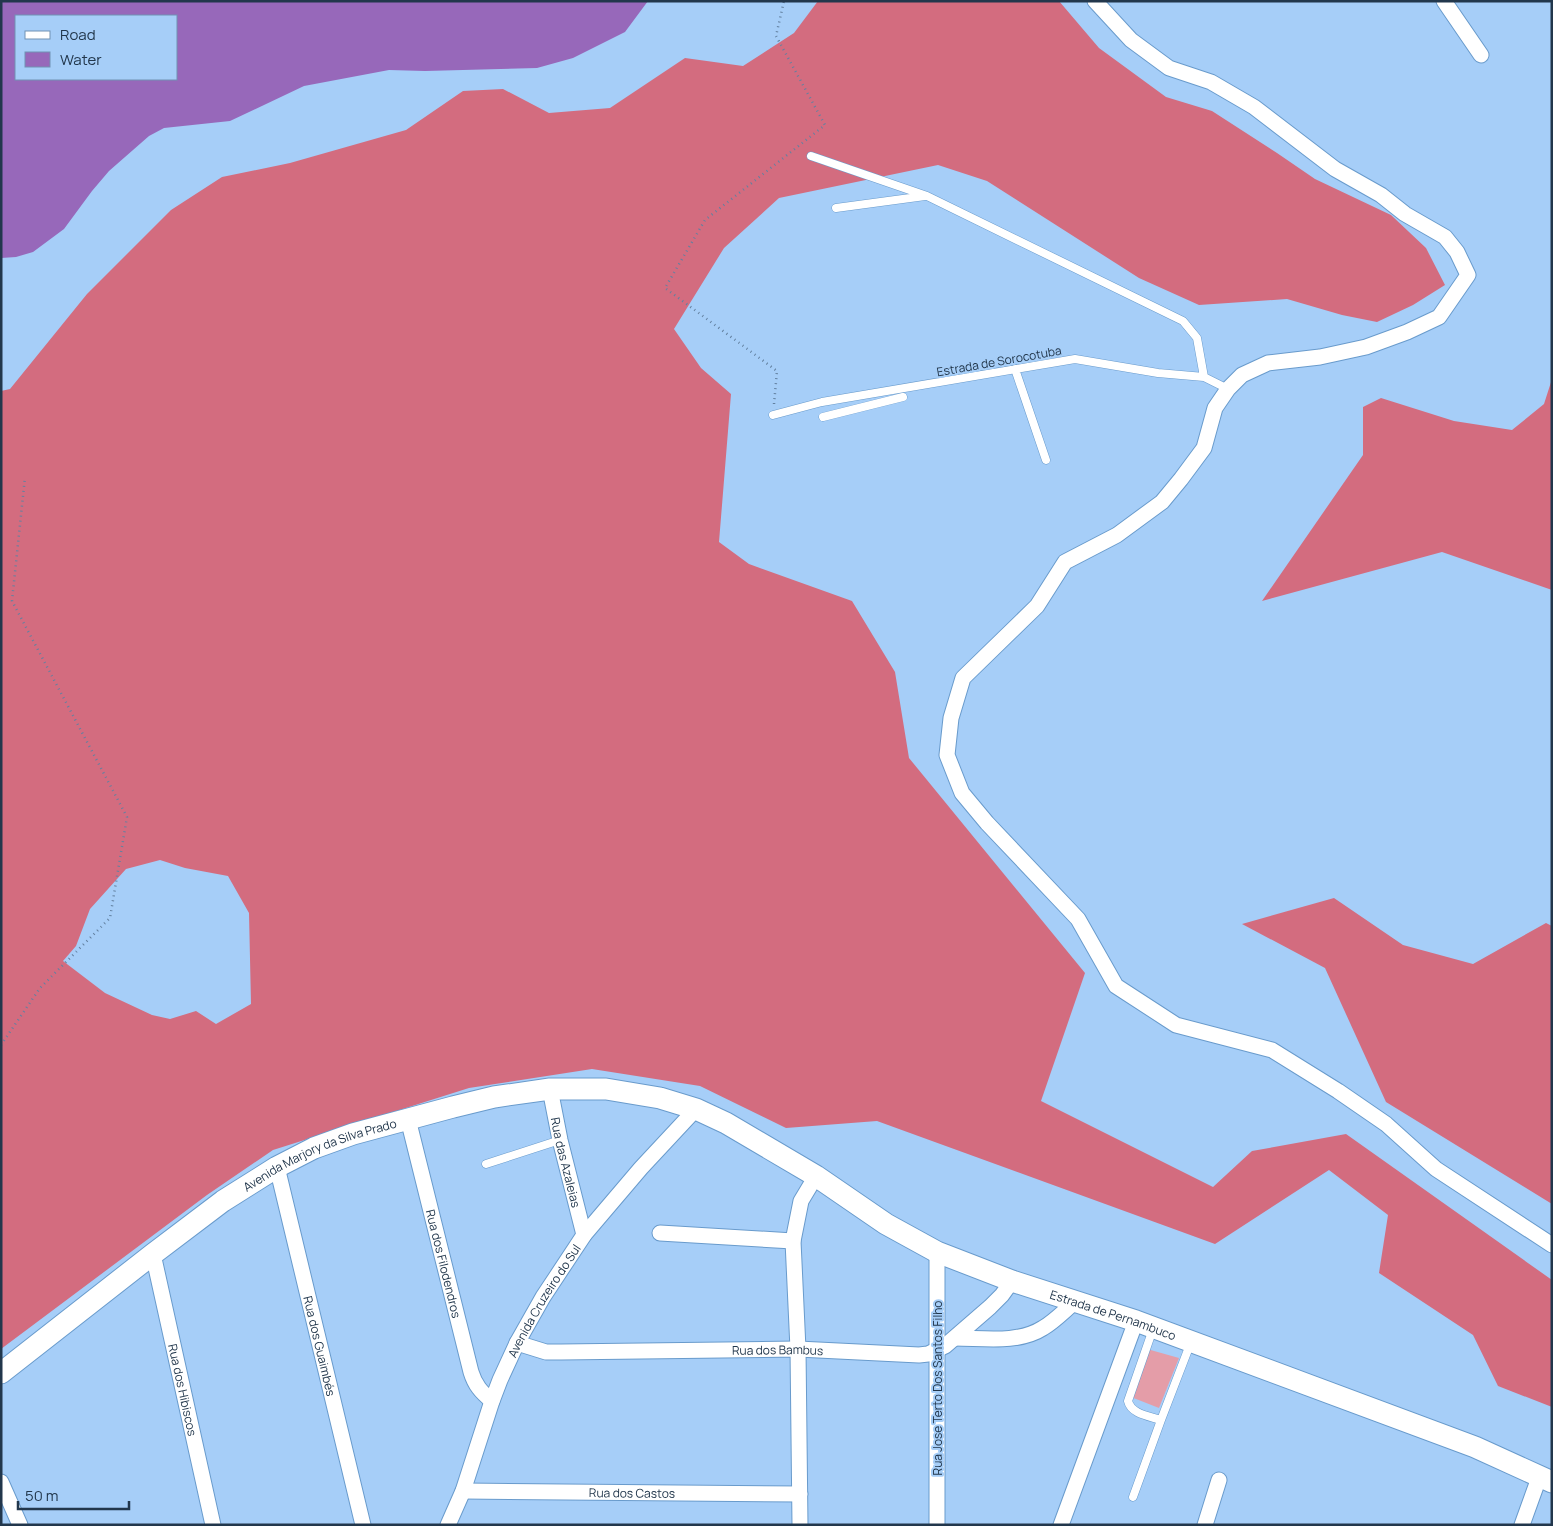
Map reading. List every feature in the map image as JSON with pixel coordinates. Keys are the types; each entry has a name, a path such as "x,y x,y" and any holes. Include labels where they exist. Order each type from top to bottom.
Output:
{"main road":[{"name":"Avenida Marjory da Silva Prado","path":"1,1373 224,1201 277,1167 322,1145 353,1134 453,1106 550,1089 589,1088 626,1091 660,1098 696,1109"},
{"name":"Estrada de Pernambuco","path":"696,1109 746,1134 816,1176 886,1224 937,1252 1012,1281 1191,1341 1475,1447 1546,1478"}],"street":[{"path":"1095,1 1131,40 1169,68 1211,82 1254,107 1335,169 1381,195 1405,214 1445,237 1457,252 1468,275 1438,317 1407,332 1366,347 1320,357 1268,363 1242,375 1228,389 1215,408 1204,448 1162,502 1117,534 1065,562 1037,606 963,678 951,718 947,755 962,793 987,823 1078,919 1116,986 1176,1025 1272,1050 1338,1091 1386,1124 1436,1169 1552,1245"},
{"path":"1444,1 1481,55"},
{"name":"Rua das Azaleias","path":"550,1089 560,1140 584,1235"},
{"name":"Avenida Cruzeiro do Sul","path":"448,1525 463,1491 492,1401 517,1343 543,1297 584,1235 641,1168 696,1109"},
{"name":"Rua dos Filodendros","path":"408,1119 470,1372 479,1389 492,1401"},
{"name":"Rua dos Guaimbés","path":"277,1167 363,1525"},
{"path":"800,1525 798,1349 793,1241 801,1201 816,1176"},
{"path":"660,1233 793,1241"},
{"name":"Rua Jose Terto Dos Santos Filho","path":"937,1252 937,1525"},
{"name":"Rua dos Hibiscos","path":"153,1254 213,1525"},
{"name":"Rua dos Bambus","path":"517,1343 546,1352 798,1349 919,1355 936,1351 945,1346 990,1307 1012,1281"},
{"path":"955,1338 1024,1336 1043,1328 1076,1301"},
{"path":"1061,1525 1145,1324"},
{"path":"1522,1525 1546,1478"},
{"path":"1204,1525 1218,1480"},
{"path":"1,1482 20,1525"},
{"name":"Rua dos Castos","path":"463,1491 800,1494"}],"lane":[{"path":"811,156 927,196 1183,321 1197,338 1204,377"},
{"path":"836,208 927,196"},
{"name":"Estrada de Sorocotuba","path":"773,415 834,400 1075,360 1158,373 1204,377 1228,389"},
{"path":"1015,369 1046,460"},
{"path":"823,417 903,397"},
{"path":"834,400 838,414"},
{"path":"486,1164 560,1140"},
{"path":"1145,1324 1128,1401 1129,1405 1136,1411 1161,1420"},
{"path":"1133,1497 1191,1341"}],"path":[{"path":"773,415 777,371 665,288 705,220 825,125 776,36 784,1"},
{"path":"1,1045 40,988 110,918 127,817 12,601 25,477"}],"shaded area":[{"path":"818,1 1059,1 1099,48 1166,97 1212,111 1315,179 1391,215 1426,248 1445,285 1413,305 1377,322 1342,315 1287,299 1199,305 1139,278 987,181 938,165 779,198 724,248 674,329 701,368 731,394 719,542 749,564 852,601 895,672 909,758 1085,973 1041,1101 1213,1187 1252,1151 1346,1134 1552,1280 1552,1407 1498,1386 1473,1335 1379,1273 1388,1215 1329,1170 1215,1244 877,1121 786,1128 700,1086 592,1069 469,1088 273,1150 207,1195 1,1349 1,391 10,389 87,294 171,210 222,177 290,163 406,130 463,91 503,89 549,113 610,108 685,58 743,66 794,33","holes":["160,860 185,868 228,876 249,913 251,1004 216,1024 196,1011 170,1019 152,1015 105,993 63,961 76,946 90,909 126,869"]},
{"path":"1552,379 1552,590 1442,552 1262,601 1363,455 1363,407 1381,398 1454,421 1512,430 1544,404"},
{"path":"1334,898 1403,945 1473,964 1546,923 1552,926 1552,1204 1386,1102 1325,968 1242,924"},
{"path":"1147,1349 1179,1358 1159,1408 1131,1397"}],"water":[{"path":"1,1 648,1 625,32 573,58 537,68 389,70 304,86 230,121 164,128 149,136 109,171 64,229 33,252 16,257 1,258"}]}
